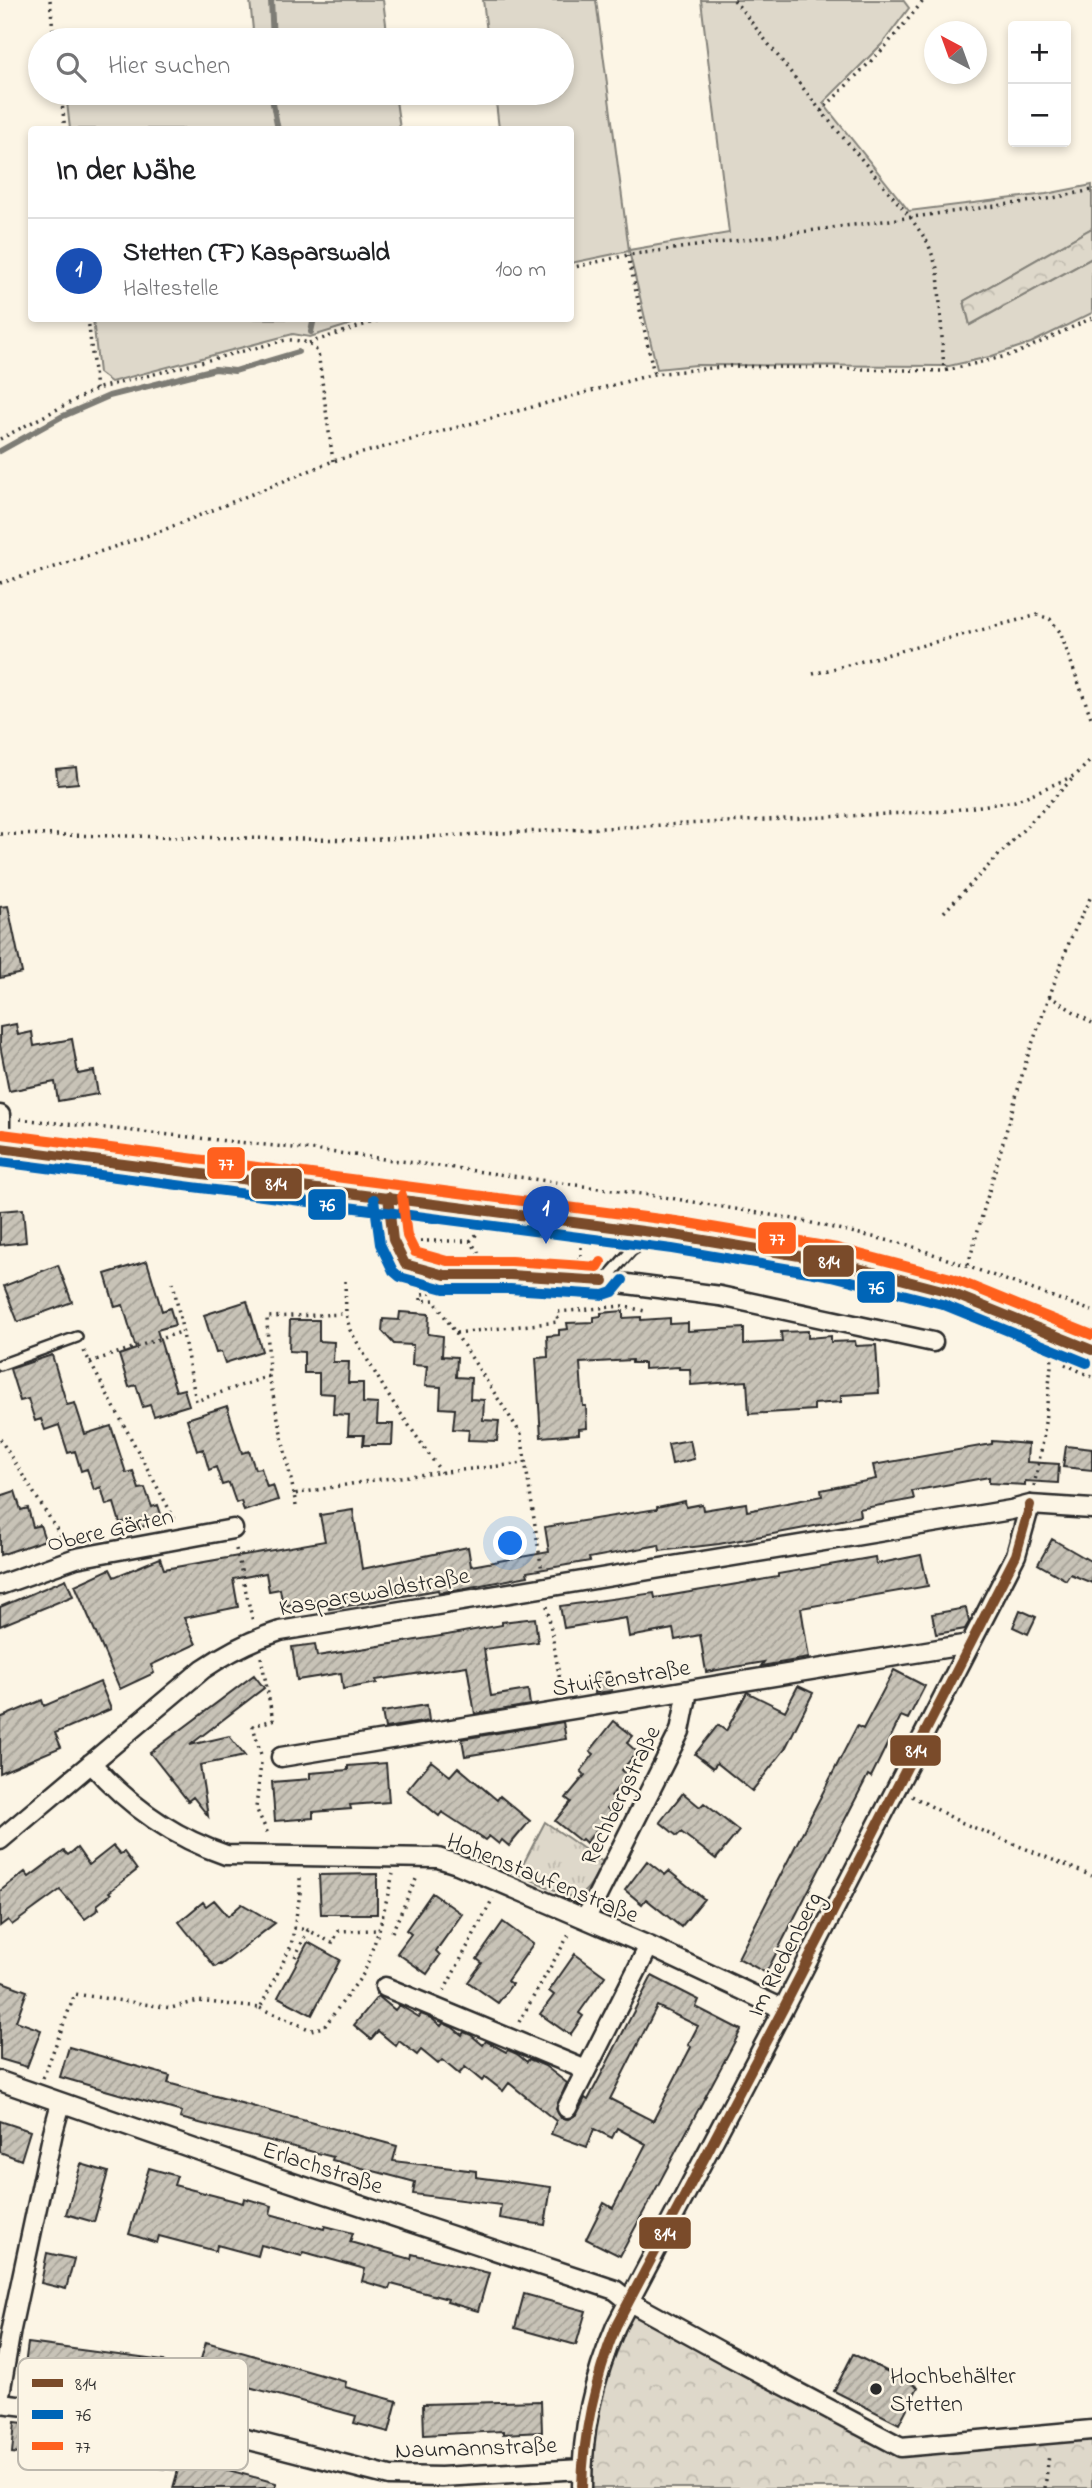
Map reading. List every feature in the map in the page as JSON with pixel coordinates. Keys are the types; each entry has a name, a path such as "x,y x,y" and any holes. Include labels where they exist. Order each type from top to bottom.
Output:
{"street":[{"path":"0,1115 0,1148 660,1234 835,1262 946,1291 1092,1350"},
{"path":"388,1197 393,1240 405,1264 445,1275 510,1275 604,1281 720,1296 933,1342"},
{"path":"1030,1505 1092,1509"},
{"name":"Kasparswaldstraße","path":"0,1840 203,1669 257,1638 280,1631 1030,1505"},
{"name":"Im Riedenberg","path":"582,2488 591,2397 600,2362 1016,1555 1030,1505"},
{"name":"Obere Gärten","path":"0,1585 76,1559 233,1529"},
{"name":"Stuifenstraße","path":"281,1757 969,1644"},
{"name":"Rechbergstraße","path":"583,1917 680,1731 688,1690"},
{"name":"Hohenstaufenstraße","path":"91,1763 110,1784 153,1820 198,1846 226,1855 426,1857 457,1864 649,1946 783,2010"},
{"path":"567,2108 649,1946"},
{"path":"385,1987 586,2070"},
{"name":"Erlachstraße","path":"0,2081 278,2178 615,2290 630,2302 901,2447 1092,2430"},
{"path":"0,2393 6,2328 61,2103"},
{"name":"Naumannstraße","path":"0,2403 18,2405"},
{"name":"Naumannstraße","path":"248,2440 390,2476 441,2477 582,2469"}],"lane":[{"path":"604,1281 631,1251 660,1234"},
{"path":"0,1365 77,1337"}],"path":[{"path":"50,0 53,28"},
{"path":"734,0 821,111 910,217 928,243 938,271 944,371"},
{"path":"821,111 886,47 924,0"},
{"path":"62,105 65,126"},
{"path":"574,267 628,256 1048,199 1092,190"},
{"path":"628,256 654,374"},
{"path":"0,583 162,531 333,461 654,374 731,366 944,371 1015,354 1092,318"},
{"path":"88,322 96,389"},
{"path":"309,343 373,322"},
{"path":"0,439 96,389 286,340 300,340 309,343 318,352 333,461"},
{"path":"813,674 1038,615 1050,619 1060,632 1092,720"},
{"path":"944,912 1092,759"},
{"path":"0,834 362,840 769,821 947,811 1015,801 1076,775"},
{"path":"968,1265 1008,1117 1070,940 1092,894"},
{"path":"1049,996 1092,1023"},
{"path":"0,1115 72,1126 322,1151 670,1198 794,1219 870,1235 968,1265 1092,1311"},
{"path":"393,1240 470,1241 482,1228"},
{"path":"568,1259 581,1259 581,1241 569,1240"},
{"path":"470,1241 482,1257"},
{"path":"445,1275 445,1291 421,1294 421,1301 434,1300 521,1434 542,1575"},
{"path":"345,1281 346,1314 350,1330 388,1395 442,1473"},
{"path":"173,1282 196,1401 269,1376"},
{"path":"456,1333 558,1322 558,1312 622,1306 645,1311"},
{"path":"296,1506 269,1376 267,1317 346,1314"},
{"path":"89,1362 184,1331"},
{"path":"77,1337 184,1537"},
{"path":"1030,1505 1044,1441 1052,1357 1092,1377"},
{"path":"0,1439 76,1559"},
{"path":"294,1494 336,1485 525,1463"},
{"path":"236,1549 257,1638"},
{"path":"547,1609 565,1711"},
{"path":"897,1788 958,1821 1092,1876"},
{"path":"260,2008 291,1946 300,1894 300,1854"},
{"path":"37,2094 75,1994 171,2008 198,2001 260,2008 311,2030 324,2027 365,1973 398,1857"},
{"path":"392,1933 426,1857"},
{"path":"435,2008 501,1883"},
{"path":"509,2039 583,1917"},
{"path":"294,1928 308,1930 332,1943 340,1931 379,1930"},
{"path":"295,1957 308,1930"},
{"path":"1045,2488 1051,2434"}],"green space":[{"path":"250,0 383,0 386,28 253,28"},
{"path":"483,0 596,0 629,250 729,233 701,0 903,0 909,8 882,44 823,103 909,211 1046,194 1092,185 1092,228 964,301 970,325 1092,258 1092,313 1031,343 989,357 949,366 696,365 657,369 629,251 574,262 574,126 499,126 496,105 574,105 574,28 486,28"},
{"path":"67,105 397,105 400,126 70,126"},
{"path":"1092,228 1092,258 970,325 964,301"},
{"path":"93,322 358,322 310,337 293,334 111,382 99,373"},
{"path":"545,1822 603,1862 591,1884 579,1896 573,1898 518,1874"},
{"path":"630,2302 901,2447 1092,2430 1092,2488 582,2488 586,2430"}],"building":[{"path":"76,767 78,783 58,785 56,769"},
{"path":"8,906 22,973 0,978 0,907"},
{"path":"16,1024 18,1035 32,1032 34,1046 72,1039 78,1074 94,1071 98,1094 58,1101 55,1082 9,1091 0,1045 0,1027"},
{"path":"23,1209 26,1242 0,1245 0,1211"},
{"path":"147,1261 162,1311 170,1308 175,1325 157,1330 176,1391 184,1389 189,1405 154,1416 150,1405 143,1407 136,1385 129,1387 119,1355 136,1349 123,1305 115,1307 105,1274"},
{"path":"58,1265 72,1302 18,1322 4,1286"},
{"path":"247,1301 262,1351 225,1363 221,1352 216,1353 204,1315"},
{"path":"623,1311 623,1318 670,1318 670,1324 688,1323 688,1331 744,1328 744,1344 782,1342 781,1332 808,1331 808,1338 831,1336 831,1342 855,1341 856,1346 876,1345 879,1393 841,1395 841,1402 814,1404 814,1410 749,1414 747,1381 691,1385 690,1369 644,1369 644,1363 632,1363 632,1360 580,1363 587,1428 579,1429 579,1434 541,1437 536,1358 548,1357 547,1336 559,1335 559,1330 568,1329 567,1323 594,1322 594,1317 601,1316 601,1313"},
{"path":"400,1312 429,1314 428,1334 443,1336 442,1356 457,1357 456,1377 471,1378 470,1399 484,1400 483,1420 499,1421 497,1441 468,1440 469,1430 453,1429 455,1409 440,1408 441,1387 425,1386 427,1366 412,1365 413,1345 394,1344 382,1331 383,1319 399,1320"},
{"path":"290,1320 319,1320 319,1341 334,1342 333,1362 349,1362 348,1383 363,1383 363,1403 378,1404 377,1424 393,1424 392,1445 363,1445 364,1435 348,1435 349,1415 333,1414 334,1394 319,1393 319,1373 304,1373 304,1352 289,1351"},
{"path":"52,1355 67,1405 75,1403 85,1434 111,1426 126,1473 133,1471 139,1489 145,1488 152,1507 158,1505 163,1520 129,1531 126,1521 120,1523 114,1503 106,1505 101,1487 94,1490 87,1469 81,1471 75,1451 68,1453 59,1425 45,1430 41,1419 35,1421 28,1399 20,1401 10,1369"},
{"path":"227,1406 242,1453 249,1451 255,1469 261,1468 267,1487 273,1485 278,1500 244,1511 241,1501 236,1503 229,1483 222,1485 216,1467 209,1470 203,1449 197,1451 187,1419"},
{"path":"690,1440 694,1459 672,1464 668,1444"},
{"path":"992,1441 1028,1444 1027,1462 1059,1464 1058,1483 989,1483 989,1477 912,1491 914,1499 859,1509 860,1516 805,1528 719,1544 660,1551 659,1545 527,1572 528,1576 439,1593 438,1590 329,1609 327,1599 283,1606 280,1589 269,1591 266,1573 233,1579 238,1607 184,1618 196,1644 151,1665 154,1673 120,1689 75,1585 110,1569 114,1577 160,1558 164,1569 325,1541 320,1515 353,1510 362,1569 468,1547 471,1566 549,1552 545,1527 657,1509 685,1501 686,1507 702,1504 703,1510 746,1503 747,1511 822,1496 821,1490 876,1479 873,1465 992,1444"},
{"path":"1066,1446 1092,1449 1092,1470 1063,1467"},
{"path":"15,1491 21,1510 28,1508 33,1527 40,1525 45,1540 0,1555 0,1496"},
{"path":"1052,1539 1092,1562 1092,1583 1070,1574 1066,1580 1038,1564"},
{"path":"921,1555 928,1586 801,1608 809,1658 761,1666 764,1662 706,1672 700,1635 675,1640 673,1629 629,1637 626,1618 564,1628 560,1606 654,1593 655,1598 875,1557 876,1564"},
{"path":"66,1579 73,1596 0,1626 0,1607"},
{"path":"966,1608 969,1622 965,1629 936,1634 932,1614"},
{"path":"1020,1610 1036,1617 1028,1634 1013,1627"},
{"path":"535,1618 538,1642 484,1649 491,1696 528,1690 530,1705 475,1714 467,1666 376,1680 377,1683 343,1689 341,1673 297,1680 292,1647 315,1644 317,1656"},
{"path":"894,1670 925,1686 908,1719 901,1716 871,1777 868,1775 766,1973 738,1958 857,1726 863,1729"},
{"path":"609,1672 612,1691 595,1693 592,1675"},
{"path":"254,1675 264,1688 190,1745 229,1736 245,1756 200,1765 208,1816 193,1797 188,1801 150,1753"},
{"path":"100,1682 111,1709 55,1733 61,1747 0,1773 0,1718 42,1700 44,1706"},
{"path":"798,1686 813,1693 785,1749 752,1791 717,1763 713,1768 695,1754 718,1725 726,1731 747,1692 785,1711"},
{"path":"427,1705 429,1721 385,1728 382,1712"},
{"path":"614,1721 633,1736 627,1743 637,1752 622,1770 628,1776 611,1796 614,1799 607,1808 611,1812 586,1843 555,1821 571,1802 566,1798 585,1775 581,1771 594,1754 590,1751"},
{"path":"563,1722 566,1739 465,1756 462,1739"},
{"path":"431,1761 450,1776 458,1767 497,1800 500,1796 530,1821 509,1846 502,1840 499,1844 489,1836 485,1840 442,1812 439,1816 407,1790"},
{"path":"386,1763 389,1802 350,1805 351,1809 313,1812 313,1818 275,1821 272,1782 310,1779 310,1773 348,1770 348,1766"},
{"path":"683,1793 700,1807 704,1803 739,1831 716,1859 681,1832 677,1836 660,1822"},
{"path":"113,1846 120,1854 124,1852 137,1870 109,1892 111,1894 97,1905 99,1909 85,1919 60,1890 12,1925 8,1920 0,1926 0,1891 25,1872 29,1877 64,1851 68,1855 77,1848 89,1865"},
{"path":"647,1861 665,1875 669,1871 704,1899 681,1927 646,1899 642,1904 625,1890"},
{"path":"377,1874 377,1914 321,1914 319,1875"},
{"path":"432,1893 462,1914 436,1951 440,1955 427,1974 397,1953 411,1934 406,1930"},
{"path":"214,1900 228,1916 242,1904 275,1923 215,1967 179,1922 203,1902 206,1906"},
{"path":"503,1922 533,1944 507,1981 512,1984 498,2003 468,1982 482,1963 477,1959"},
{"path":"308,1942 340,1960 312,2015 278,1997"},
{"path":"575,1954 605,1976 579,2013 583,2016 570,2035 540,2014 554,1995 549,1991"},
{"path":"652,1976 699,2000 696,2007 741,2030 620,2256 586,2239 604,2203 613,2208 646,2144 617,2128 612,2138 594,2129 587,2147 551,2134 556,2121 509,2083 503,2091 485,2077 482,2081 465,2067 459,2074 442,2060 438,2064 421,2050 417,2055 399,2041 396,2046 378,2031 371,2039 354,2025 378,1996 395,2010 399,2005 419,2017 421,2014 441,2026 443,2023 452,2027 462,2035 464,2032 471,2035 483,2045 486,2041 506,2052 508,2050 517,2054 527,2062 529,2059 545,2066 567,2083 556,2108 561,2118 568,2119 577,2114 585,2098 588,2100","holes":["657,2006 698,2026 688,2045 691,2047 653,2121 610,2099"]},
{"path":"0,1981 27,1991 16,2021 41,2030 27,2067 0,2059"},
{"path":"69,2047 170,2076 168,2083 397,2146 393,2161 476,2171 476,2177 551,2187 545,2225 499,2218 501,2205 413,2194 415,2182 332,2160 333,2157 180,2118 182,2112 60,2077"},
{"path":"0,2121 30,2131 21,2160 0,2152"},
{"path":"81,2164 108,2172 94,2222 66,2214"},
{"path":"149,2168 177,2176 174,2185 243,2203 244,2198 272,2206 270,2214 324,2229 325,2226 353,2233 350,2242 411,2259 412,2254 489,2273 478,2311 447,2302 448,2299 391,2284 389,2289 362,2281 365,2269 304,2252 302,2256 261,2245 258,2256 217,2245 216,2251 159,2236 157,2243 129,2234"},
{"path":"47,2253 74,2259 66,2289 41,2283"},
{"path":"524,2294 586,2311 576,2345 515,2328"},
{"path":"206,2342 346,2382 345,2387 397,2401 389,2432 354,2423 356,2416 248,2387 248,2358 201,2358"},
{"path":"28,2343 141,2358 26,2358"},
{"name":"Hochbehälter Stetten","path":"853,2354 918,2387 899,2424 834,2391"},
{"path":"541,2401 542,2432 424,2435 423,2404"},
{"path":"15,2422 18,2422 18,2454 12,2453"},
{"path":"178,2470 228,2470 276,2483 276,2488 173,2488"}],"waterway":[{"path":"271,0 272,28"},
{"path":"273,105 277,126"},
{"path":"311,332 313,322"},
{"path":"0,451 61,417 109,396 215,369 235,371 298,352"}],"transit line":[{"name":"77","path":"2,1134 676,1221 837,1248 951,1278 1092,1335"},
{"name":"814","path":"0,1148 674,1235 835,1262 946,1291 1092,1350"},
{"name":"76","path":"0,1162 672,1249 832,1276 942,1304 1087,1363"},
{"name":"77","path":"402,1195 407,1236 415,1252 447,1261 511,1261 598,1267 601,1262"},
{"name":"814","path":"388,1197 393,1240 405,1264 445,1275 510,1275 604,1281"},
{"name":"76","path":"374,1199 380,1244 393,1271 400,1277 444,1289 510,1289 604,1295 613,1292 623,1280"},
{"name":"814","path":"582,2488 585,2446 592,2406 616,2326 783,2009 1016,1555 1030,1505"}],"place":[{"name":"Stetten (F) Kasparswald","path":"546,1244"},
{"name":"Hochbehälter Stetten","path":"876,2389"}]}
